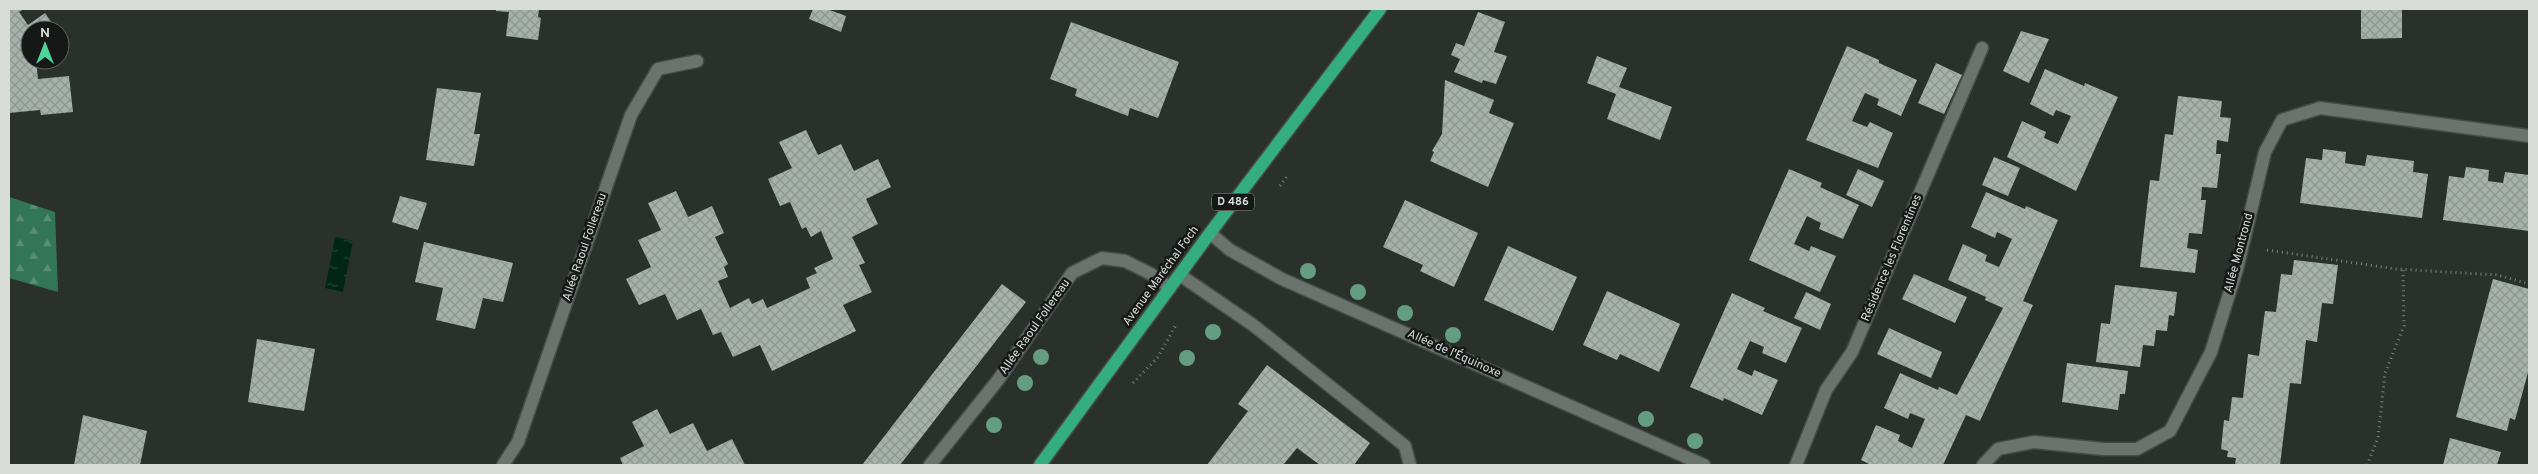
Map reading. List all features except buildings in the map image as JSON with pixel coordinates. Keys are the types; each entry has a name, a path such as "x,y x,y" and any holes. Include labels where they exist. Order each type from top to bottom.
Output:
{"main road":[{"name":"Avenue Maréchal Foch","path":"1040,465 1210,233 1380,9"}],"street":[{"name":"Résidence les Florentines","path":"1796,465 1826,390 1852,352 1982,48"},
{"name":"Allée Raoul Follereau","path":"503,465 518,442 631,115 658,69 697,61"},
{"name":"Allée Montrond","path":"1983,465 1998,449 2034,442 2103,449 2137,449 2170,431 2211,352 2242,247 2265,152 2282,120 2320,108 2529,136"},
{"name":"Allée de l'Équinoxe","path":"1210,233 1230,250 1282,279 1704,465"},
{"name":"Allée Raoul Follereau","path":"930,465 998,380 1072,273 1102,258 1125,261 1151,274 1170,288"},
{"path":"1180,275 1254,325 1405,446 1410,465"}],"path":[{"path":"2242,247 2403,269 2498,275 2529,284"},
{"path":"2367,465 2378,438 2385,373 2404,326 2403,269"}],"green space":[{"path":"9,197 55,212 58,292 9,278"}],"water":[{"path":"335,237 353,241 343,292 325,288"}]}
